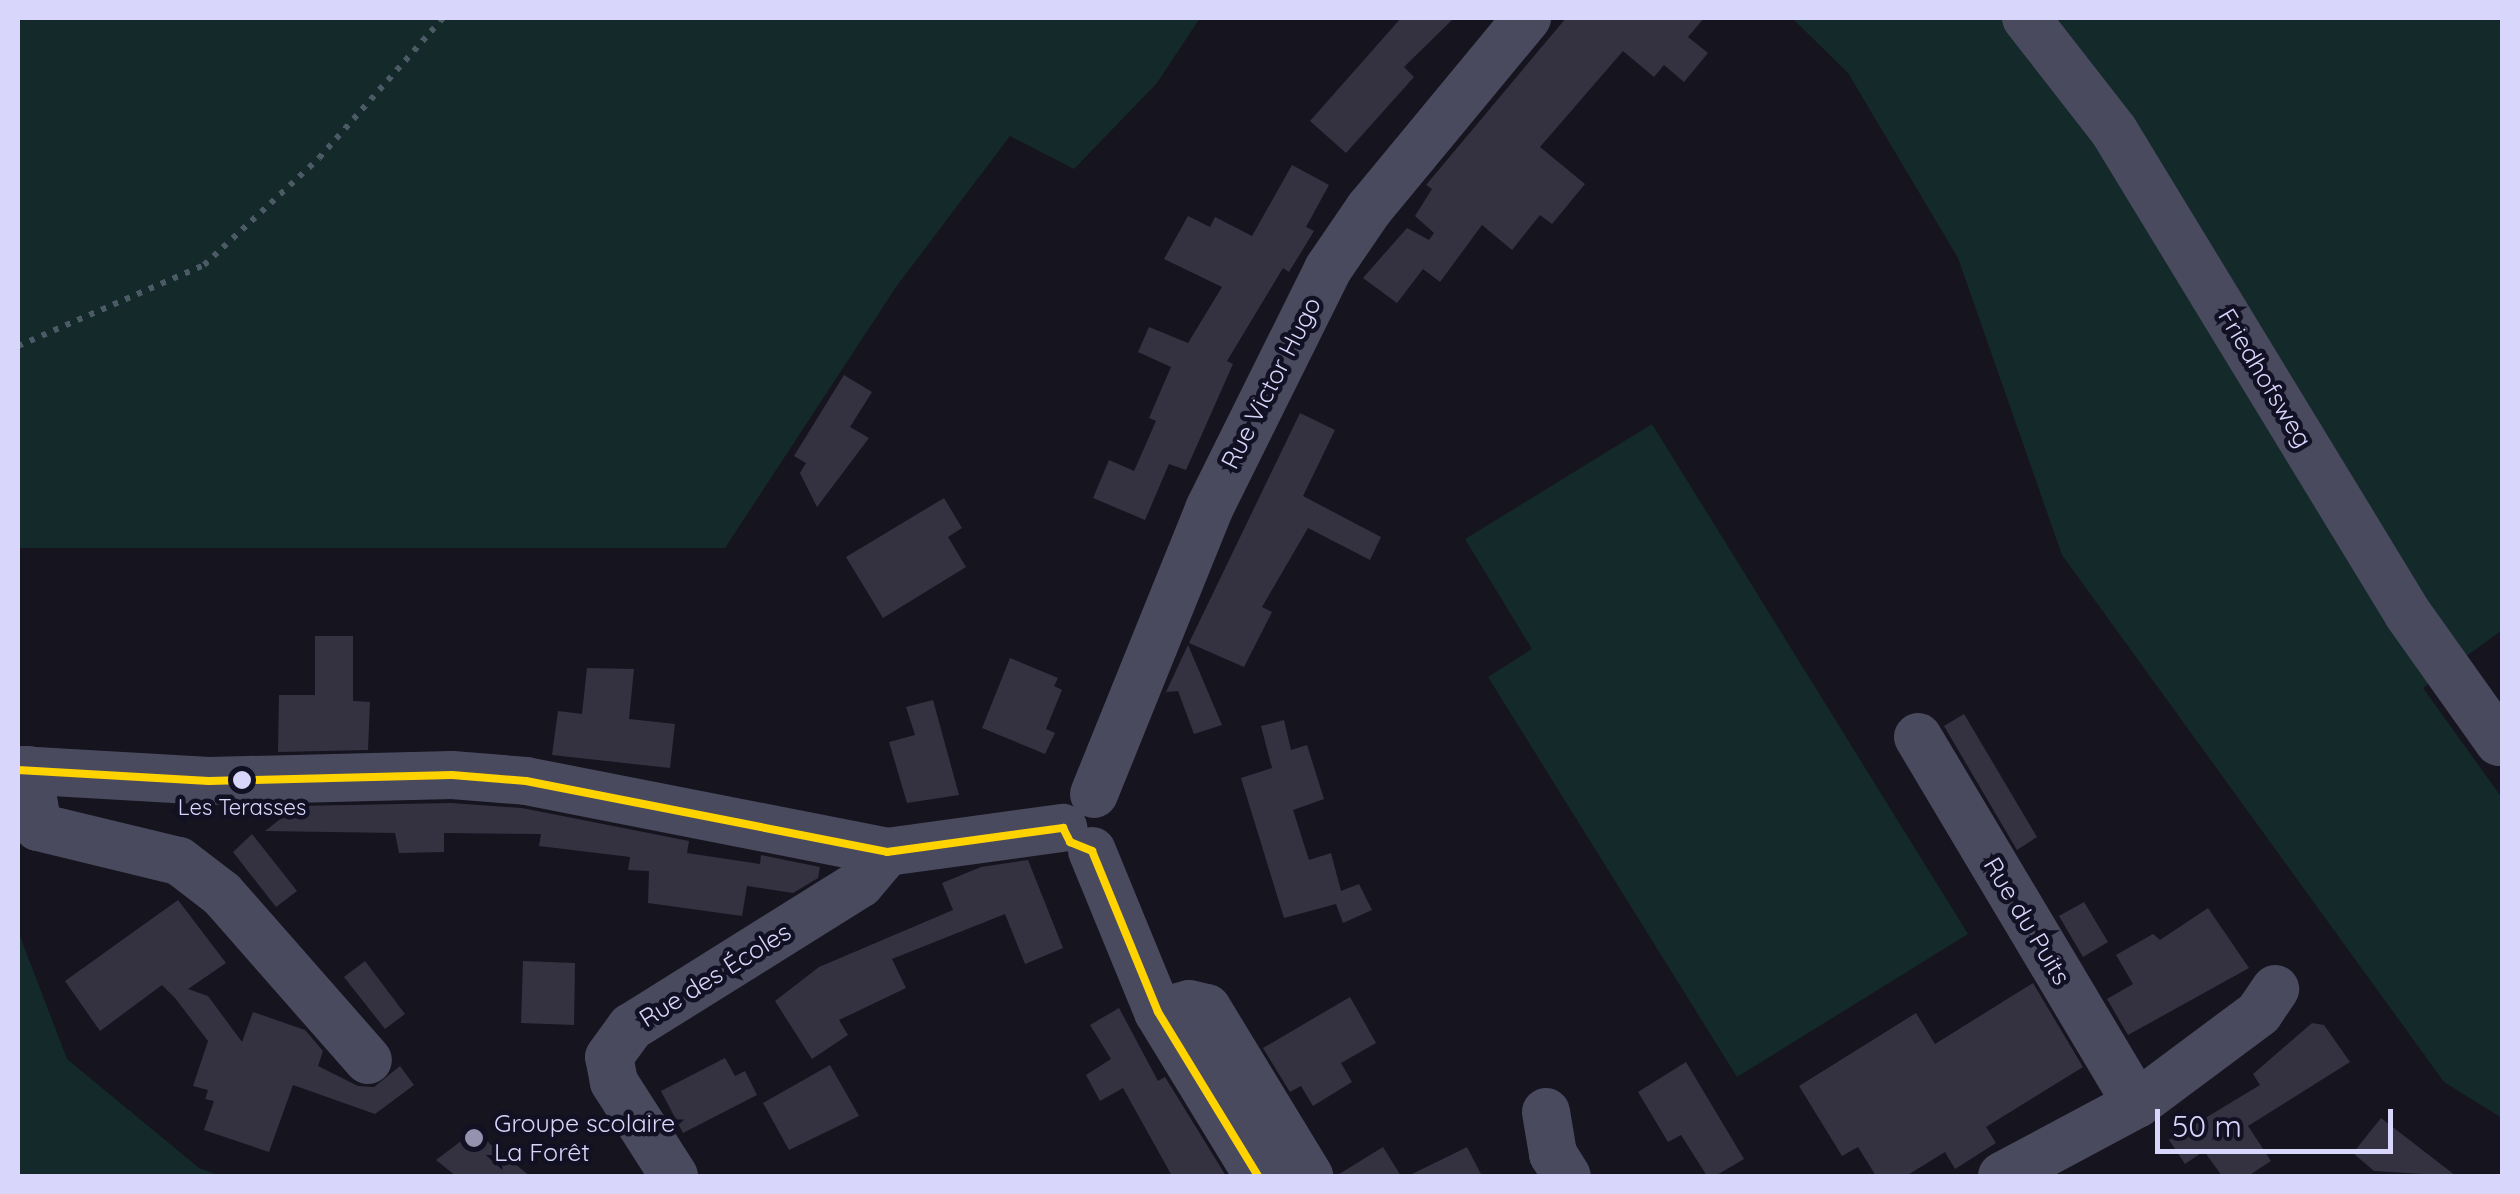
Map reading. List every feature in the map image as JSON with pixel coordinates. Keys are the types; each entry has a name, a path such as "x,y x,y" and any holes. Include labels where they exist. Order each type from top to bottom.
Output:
{"street":[{"name":"Rue Victor Hugo","path":"1083,824 1208,509 1328,269 1368,209 1527,18"},
{"name":"Friedhofsweg","path":"2026,18 2114,131 2408,614 2500,742"},
{"name":"Rue du Puits","path":"1918,737 2138,1104"},
{"path":"368,1060 222,894 179,861 38,827 23,770 210,781 452,775 526,781 887,852 1083,824 1124,941 1158,1012 1258,1176"},
{"name":"Rue des Écoles","path":"674,1176 614,1082 610,1056 631,1027 860,884 887,852"},
{"path":"2002,1176 2138,1104 2259,1014 2276,989"},
{"path":"1158,1012 1188,1004 1208,1008 1309,1176"},
{"path":"1546,1112 1553,1154 1567,1176"}],"path":[{"path":"18,346 204,265 319,158 443,18"}],"green space":[{"path":"18,18 1200,18 1157,83 1074,169 1010,136 896,287 725,548 18,548"},
{"path":"1792,18 2502,18 2502,630 2423,688 2502,798 2502,1118 2444,1082 2062,555 1958,258 1848,73"},
{"path":"1652,424 1968,934 1737,1077 1488,677 1532,649 1465,539"},
{"path":"18,931 67,1059 199,1168 220,1176 18,1176"}],"building":[{"path":"1401,18 1454,18 1404,67 1414,77 1346,153 1310,121"},
{"path":"1566,18 1704,18 1688,37 1708,53 1684,82 1664,65 1654,77 1623,51 1540,147 1585,184 1552,224 1540,215 1512,250 1482,225 1440,282 1423,269 1397,303 1363,278 1407,228 1429,240 1434,233 1415,216 1432,189 1426,185"},
{"path":"1292,165 1329,185 1306,227 1314,231 1289,272 1283,268 1227,361 1233,364 1186,470 1169,464 1145,520 1093,498 1109,460 1134,471 1156,421 1149,418 1171,367 1138,352 1149,327 1188,343 1222,287 1164,259 1188,216 1210,227 1215,217 1252,236"},
{"path":"844,375 872,392 850,427 869,438 817,507 800,473 806,463 794,456"},
{"path":"1300,413 1335,430 1303,496 1381,537 1370,560 1308,528 1262,607 1272,612 1244,667 1189,643"},
{"path":"944,498 962,528 948,537 966,567 883,618 846,557"},
{"path":"315,636 353,636 353,701 370,702 368,750 278,752 279,695 315,695"},
{"path":"1188,645 1222,725 1194,734 1178,691 1166,692"},
{"path":"1010,658 1058,678 1054,686 1062,690 1046,729 1055,733 1045,754 982,728"},
{"path":"587,668 634,669 629,719 675,724 670,768 552,755 558,711 582,714"},
{"path":"933,700 959,795 907,803 889,742 915,735 906,707"},
{"path":"1964,714 2037,837 2017,850 1944,726"},
{"path":"1284,720 1291,750 1307,745 1324,799 1293,810 1309,860 1331,853 1341,891 1359,884 1372,910 1343,923 1336,904 1284,918 1241,778 1272,768 1261,726"},
{"path":"451,803 522,808 689,841 687,853 760,864 761,855 820,867 818,878 793,893 747,886 742,916 648,903 649,871 628,870 630,857 539,846 541,834 444,833 444,852 399,853 395,833 265,831 297,806"},
{"path":"252,834 297,891 276,907 233,852"},
{"path":"1028,860 1063,948 1025,964 1005,914 892,959 906,988 839,1020 848,1035 812,1059 775,1001 819,967 953,910 942,883 981,867"},
{"path":"178,900 226,963 188,989 208,996 242,1042 253,1012 305,1030 323,1051 318,1066 358,1086 374,1087 400,1066 414,1085 375,1114 293,1085 269,1152 204,1130 214,1101 205,1099 208,1090 193,1086 208,1041 175,998 162,985 100,1031 65,981"},
{"path":"2084,902 2108,942 2083,957 2059,916"},
{"path":"2208,908 2249,968 2128,1035 2107,999 2133,984 2116,955 2153,934 2160,940"},
{"path":"365,961 405,1014 385,1029 344,977"},
{"path":"523,961 575,963 574,1025 521,1023"},
{"path":"2033,983 2083,1067 1986,1127 1996,1143 1955,1169 1945,1152 1906,1176 1876,1176 1858,1147 1842,1156 1799,1086 1916,1013 1935,1044"},
{"path":"1350,997 1376,1043 1341,1063 1352,1082 1313,1106 1301,1086 1290,1092 1263,1048"},
{"path":"1119,1008 1158,1081 1165,1077 1226,1176 1172,1176 1123,1088 1100,1101 1086,1075 1111,1059 1090,1025"},
{"path":"2312,1023 2324,1025 2350,1062 2248,1126 2271,1161 2248,1176 2222,1176 2204,1151 2185,1164 2169,1140 2260,1085 2253,1074"},
{"path":"725,1058 735,1076 745,1071 757,1095 683,1133 661,1091"},
{"path":"1686,1062 1744,1159 1715,1176 1707,1176 1681,1135 1668,1142 1638,1092"},
{"path":"830,1065 859,1116 789,1150 763,1103"},
{"path":"2381,1118 2456,1176 2374,1171 2353,1153"},
{"path":"477,1129 530,1176 456,1176 436,1160"},
{"path":"1383,1147 1401,1176 1336,1176"},
{"path":"1467,1147 1482,1176 1408,1176 1455,1153"}],"transit line":[{"path":"18,770 209,781 452,775 526,781 887,852 1063,828 1070,842 1092,851 1158,1012 1258,1176"}],"place":[{"name":"Les Terasses","path":"242,780"},
{"name":"Groupe scolaire La Forêt","path":"474,1138"}]}
